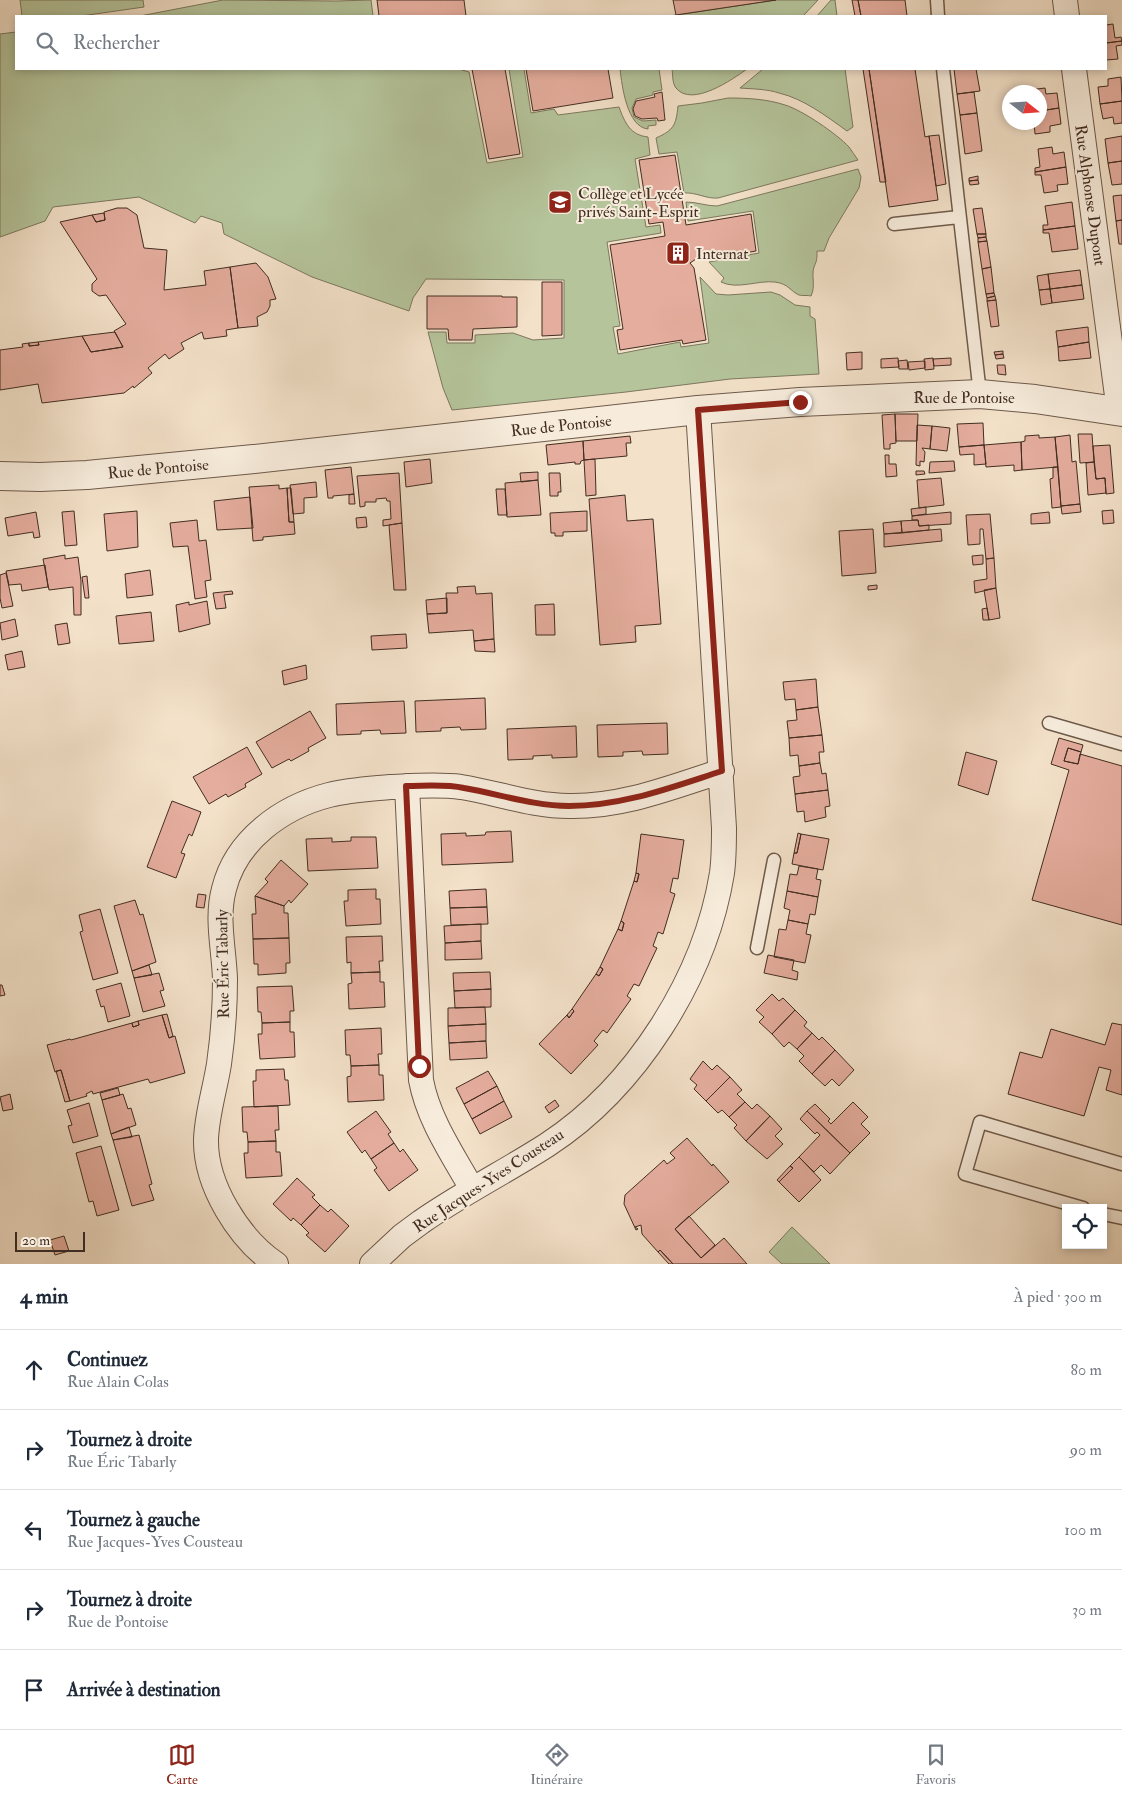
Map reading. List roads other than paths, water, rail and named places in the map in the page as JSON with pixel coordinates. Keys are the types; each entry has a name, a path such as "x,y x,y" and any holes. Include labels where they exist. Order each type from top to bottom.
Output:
{"street":[{"path":"1065,0 1067,15"},
{"name":"Rue Alphonse Dupont","path":"1074,70 1120,411"},
{"name":"Rue de Pontoise","path":"0,476 40,477 96,474 254,459 698,410 858,399 980,394 1035,399 1120,411"},
{"name":"Rue Jacques-Yves Cousteau","path":"372,1264 408,1231 439,1209 547,1145 580,1120 631,1067 670,1012 689,978 699,952 719,890 724,834 722,771 698,410"},
{"name":"Rue Éric Tabarly","path":"276,1264 248,1240 231,1216 213,1180 206,1152 208,1124 217,1077 224,1014 225,977 220,922 224,888 236,859 247,843 269,823 284,813 313,799 363,789 439,785 462,787 539,804 590,805 639,798 722,771"},
{"path":"406,786 420,1080 429,1110 472,1189"}],"lane":[{"path":"937,0 938,15"},
{"path":"943,70 980,394"},
{"path":"894,224 959,217"},
{"path":"1049,723 1122,744"},
{"path":"757,948 774,860"},
{"path":"1069,1204 964,1174 980,1122 1122,1164"},
{"path":"1107,1215 1122,1218"}],"place":[{"name":"Collège et Lycée privés Saint-Esprit","path":"560,202"},
{"name":"Internat","path":"678,253"}]}
